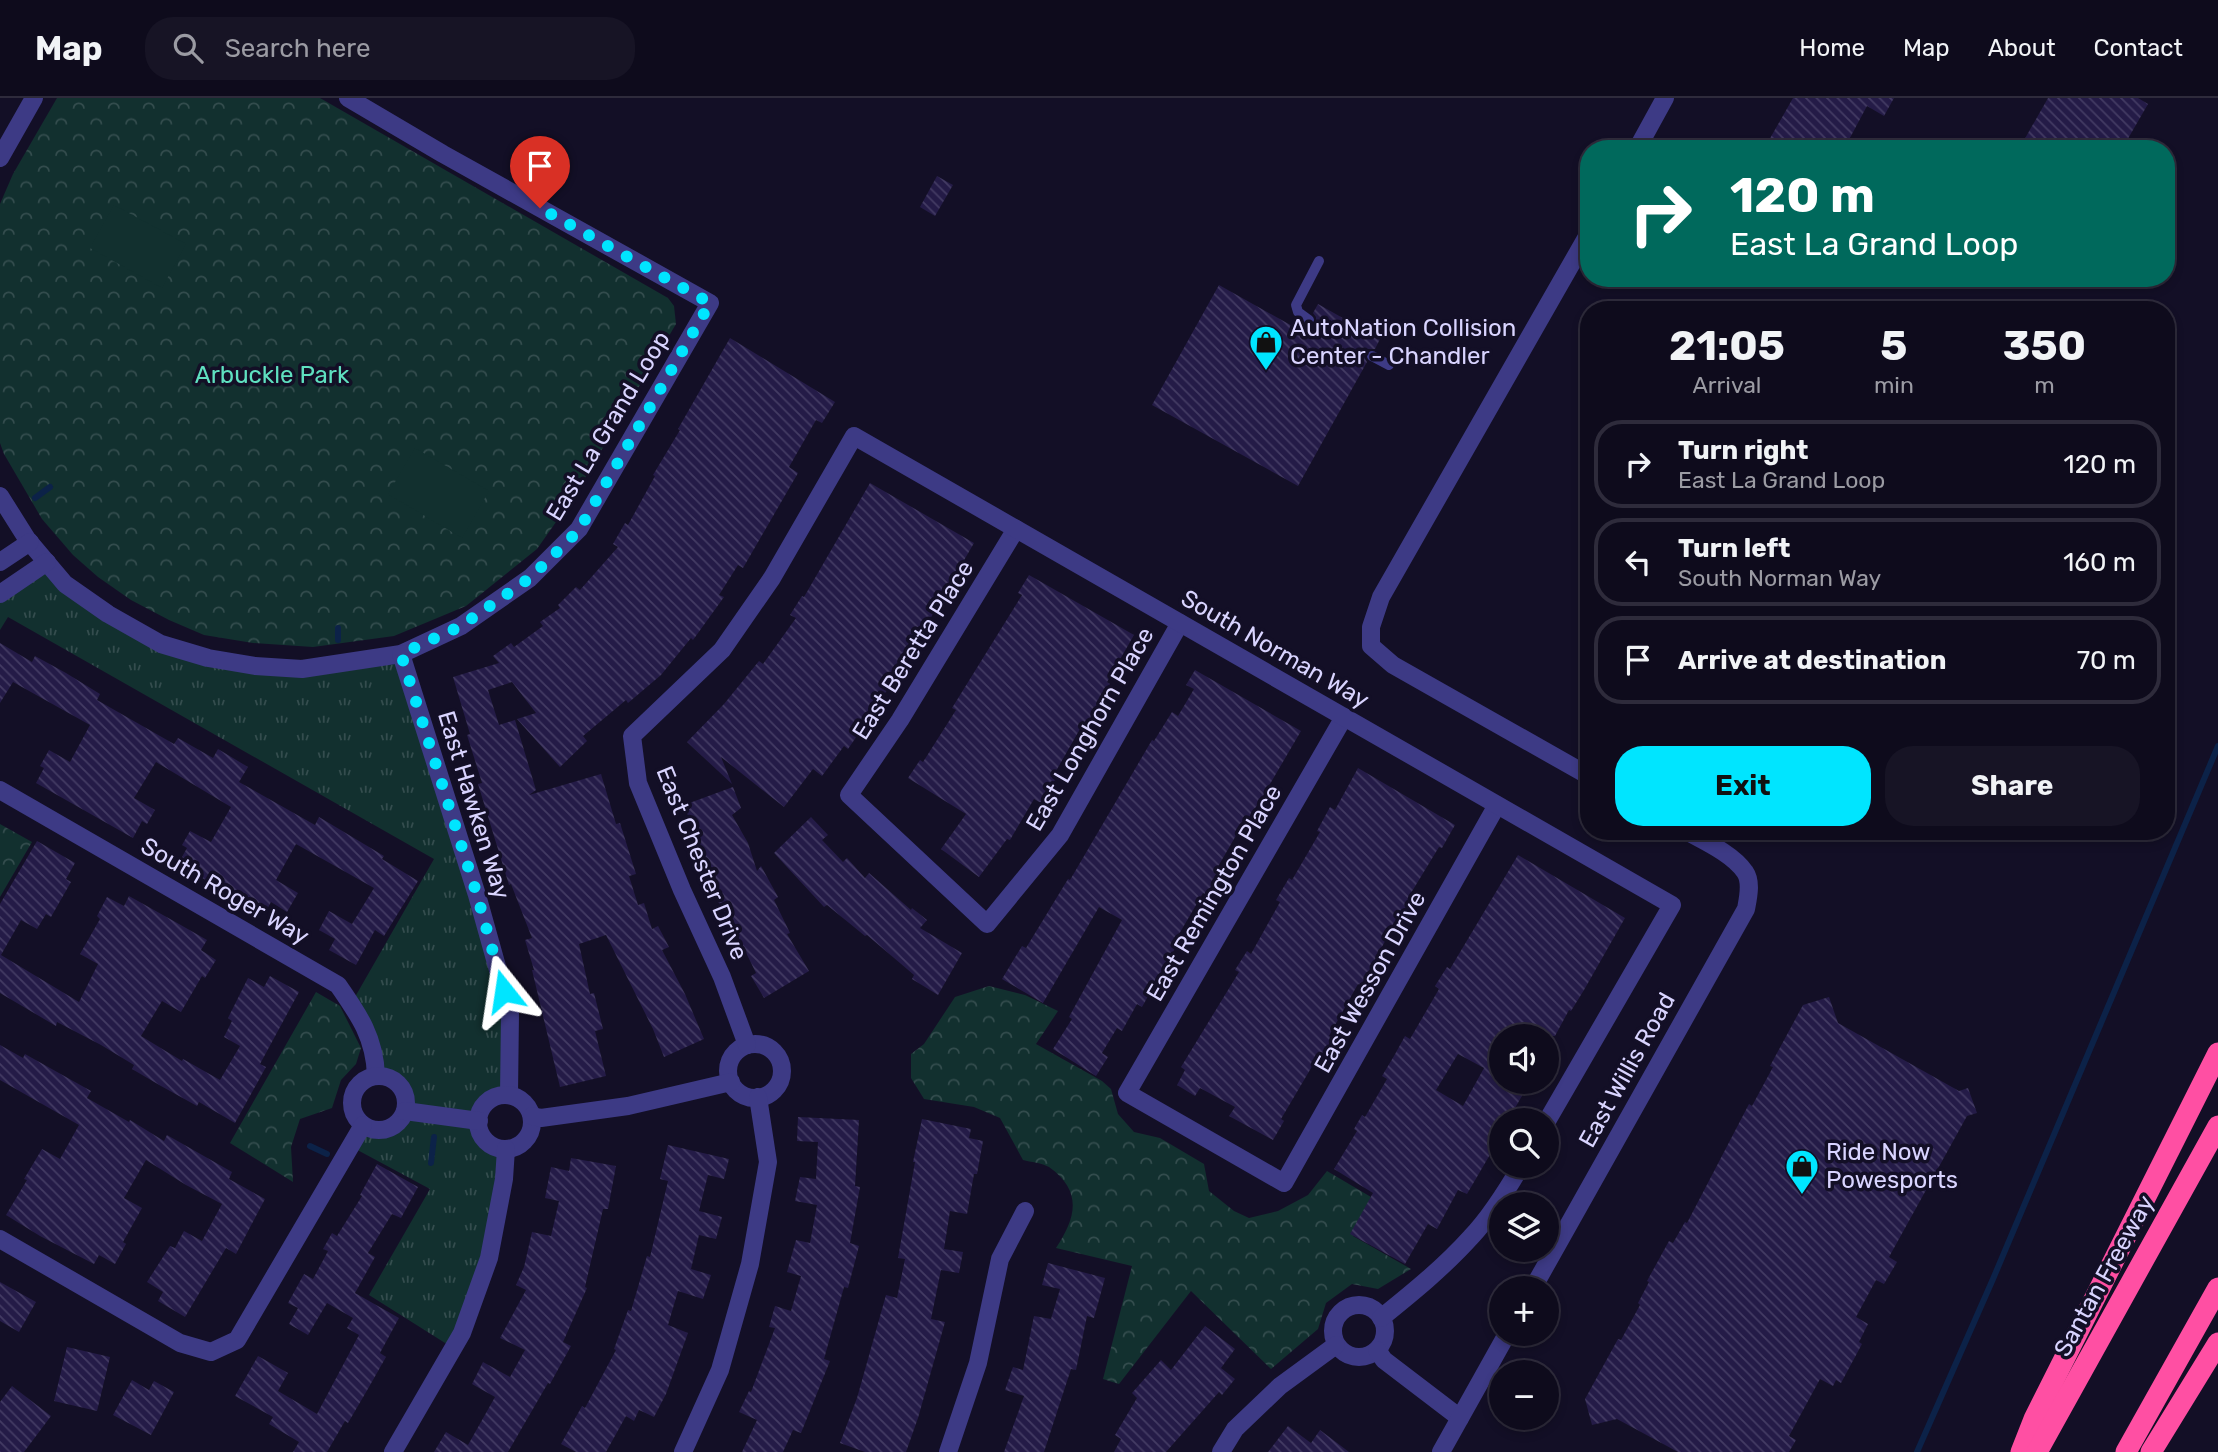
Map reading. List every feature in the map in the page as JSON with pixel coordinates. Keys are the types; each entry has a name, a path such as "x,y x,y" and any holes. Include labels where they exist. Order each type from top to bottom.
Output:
{"highway":[{"path":"2021,1452 2034,1419 2218,1053"},
{"name":"Santan Freeway","path":"2036,1452 2218,1126"},
{"path":"2126,1452 2218,1288"},
{"path":"2151,1452 2218,1343"}],"street":[{"path":"0,158 34,98"},
{"name":"East La Grand Loop","path":"0,496 30,542 65,584 108,614 161,644 208,658 255,666 302,668 401,654 461,626 530,578 579,530 710,303 348,98"},
{"path":"1641,140 1665,98"},
{"path":"1580,249 1381,597 1371,627 1371,646 1393,665 1580,771"},
{"name":"South Norman Way","path":"854,436 1671,905 1554,1108"},
{"name":"East Chester Drive","path":"747,1045 722,977 682,890 638,783 632,736 722,650 772,578 854,436"},
{"name":"East Beretta Place","path":"987,924 849,795 900,720 1016,529"},
{"path":"0,562 30,542"},
{"path":"0,594 47,562"},
{"name":"East Longhorn Place","path":"987,924 1060,835 1180,623"},
{"name":"East Hawken Way","path":"401,654 477,895 510,1013 509,1095"},
{"name":"East Remington Place","path":"1284,1183 1127,1093 1344,717"},
{"name":"South Roger Way","path":"0,790 338,985 363,1021 376,1062 376,1076"},
{"name":"East Wesson Drive","path":"1284,1183 1497,805"},
{"name":"East Willis Road","path":"1540,1276 1746,909 1750,891 1746,873 1723,852 1702,840"},
{"path":"756,1044 773,1050 782,1065 782,1074 774,1090 758,1097 742,1094 731,1082 729,1065 739,1049 747,1045 756,1044"},
{"path":"385,1077 400,1086 404,1094 405,1111 395,1125 387,1129 379,1130 363,1125 352,1110 354,1092 367,1079 385,1077"},
{"path":"532,1116 541,1118 628,1106 731,1082"},
{"path":"509,1095 524,1102 532,1116 526,1139 513,1148 506,1149 489,1144 483,1138 479,1121 485,1105 492,1099 509,1095"},
{"path":"684,1452 720,1370 750,1264 768,1162 758,1097"},
{"path":"405,1111 479,1121"},
{"path":"0,1239 180,1343 211,1352 237,1340 363,1125"},
{"path":"393,1452 461,1333 489,1258 504,1180 506,1149"},
{"path":"1381,1318 1418,1288 1472,1237 1514,1178"},
{"path":"948,1452 978,1363 1000,1259 1025,1211"},
{"path":"1361,1305 1368,1307 1381,1318 1384,1334 1377,1350 1363,1357 1355,1357 1336,1345 1333,1329 1339,1314 1345,1309 1361,1305"},
{"path":"1221,1452 1235,1429 1280,1386 1336,1345"},
{"path":"1441,1452 1500,1346"},
{"path":"1377,1350 1384,1360 1460,1418"}],"lane":[{"path":"1310,320 1298,312 1296,305 1320,261"},
{"path":"1372,356 1389,365"}],"green space":[{"name":"Arbuckle Park","path":"57,98 320,98 668,298 674,306 676,324 575,495 537,549 466,606 394,636 313,647 253,643 204,635 131,600 73,555 42,519 0,443 0,204 13,174"},
{"path":"114,205 186,244 162,288 90,248"},
{"path":"415,448 489,491 462,538 388,494"},
{"path":"47,562 161,644 255,666 401,654 510,1013 509,1095 496,1097 487,1103 479,1120 480,1130 485,1138 506,1149 489,1258 453,1348 369,1295 430,1189 350,1146 370,1129 384,1129 395,1124 402,1116 405,1106 399,1087 390,1079 376,1076 351,1004 434,859 8,617 0,630 0,594"},
{"path":"0,824 32,842 0,897"},
{"path":"989,986 1025,995 1058,1011 1036,1044 1102,1081 1111,1089 1118,1114 1134,1132 1160,1138 1204,1164 1209,1191 1234,1211 1249,1218 1278,1211 1308,1195 1327,1171 1371,1197 1353,1236 1411,1269 1378,1289 1352,1284 1326,1303 1318,1329 1271,1369 1191,1291 1119,1384 1103,1379 1132,1266 1056,1248 1068,1227 1073,1206 1068,1186 1060,1176 1049,1167 1023,1160 1000,1118 974,1107 924,1099 911,1078 911,1054 924,1044 955,997"},
{"path":"316,992 340,1006 361,1048 356,1064 341,1080 332,1108 300,1119 291,1147 293,1182 230,1143"}],"building":[{"path":"1793,98 1894,98 1884,116 1867,106 1849,140 1769,140"},
{"path":"2048,98 2138,98 2148,104 2127,140 2024,140"},
{"path":"937,176 953,185 935,216 920,207"},
{"name":"AutoNation Collision Center - Chandler","path":"1219,285 1303,332 1305,327 1316,324 1313,313 1318,304 1380,339 1375,349 1365,352 1367,362 1298,486 1152,405"},
{"path":"730,338 835,402 822,423 816,420 789,467 798,473 743,568 738,565 719,595 724,597 693,640 691,638 661,675 583,736 587,741 560,767 517,719 536,713 512,682 488,690 499,725 515,720 536,790 529,795 601,774 616,824 620,823 636,874 629,876 638,905 644,903 652,929 658,926 669,947 662,950 704,1039 664,1057 606,935 579,944 590,994 594,993 603,1029 595,1031 606,1076 560,1087 525,940 532,938 511,884 509,885 478,784 482,783 453,677 499,663 493,656 511,643 514,647 543,626 540,622 560,608 558,605 576,587 580,590 618,547 613,544 625,523 628,525"},
{"path":"870,483 974,543 896,678 880,700 877,698 855,730 859,733 848,749 844,746 822,776 813,769 784,807 721,757 732,784 687,742 724,704 759,661 763,664 796,618 790,615 802,596 804,597"},
{"path":"1029,575 1134,635 1107,682 1110,684 1097,709 1083,731 1080,729 1041,803 1034,799 1010,840 1007,839 979,877 941,849 966,814 908,778 920,760 923,762 956,710 952,708 1022,595 1018,593"},
{"path":"0,643 32,662 35,656 66,673 100,694 97,700 174,744 178,738 213,758 218,749 248,767 239,782 315,825 319,817 384,856 382,859 418,881 384,936 375,930 356,965 329,950 335,939 319,930 329,911 352,924 374,888 296,844 276,880 298,893 287,912 271,902 265,913 178,864 187,848 182,845 190,831 211,842 231,807 156,762 134,798 155,810 147,824 142,821 133,838 36,783 44,768 40,766 49,750 70,762 90,725 13,682 0,703"},
{"path":"1195,670 1301,731 1216,870 1220,872 1206,895 1203,893 1175,941 1178,943 1142,1007 1137,1004 1122,1031 1117,1028 1102,1053 1108,1057 1096,1076 1053,1049 1072,1019 1069,1017 1122,920 1099,907 1043,1003 1002,979 1022,946 1026,948 1068,879 1070,880 1152,740 1154,741 1172,712 1178,716 1194,689 1186,685"},
{"path":"1358,768 1455,825 1411,893 1416,896 1402,920 1398,917 1361,986 1358,984 1329,1036 1334,1038 1321,1060 1317,1058 1281,1119 1284,1121 1273,1140 1229,1116 1235,1107 1200,1088 1195,1096 1177,1085 1185,1070 1181,1067 1239,972 1235,970 1247,951 1251,954 1280,902 1276,900 1289,878 1292,880 1320,832 1317,831 1330,807 1335,810"},
{"path":"733,787 741,808 732,815 748,843 757,871 761,866 778,897 774,900 790,933 787,934 809,971 764,998 751,976 756,973 726,912 706,881 698,855 702,854 684,805"},
{"path":"811,817 828,835 822,840 843,862 847,858 865,878 869,873 911,910 912,908 927,920 920,928 962,953 938,995 912,979 914,975 867,935 827,905 824,907 774,853"},
{"path":"37,841 75,863 66,879 71,882 51,917 46,914 37,929 21,920 1,955 79,1002 98,964 80,954 100,919 97,916 107,897 124,906 129,896 207,940 201,950 216,960 205,978 202,976 181,1012 162,1001 141,1036 182,1061 183,1059 220,1080 240,1046 224,1037 232,1021 228,1018 248,978 264,987 270,976 299,992 260,1064 266,1067 235,1123 199,1102 197,1106 132,1069 134,1065 101,1045 57,1022 56,1026 0,993 0,904"},
{"path":"1518,855 1625,918 1559,1029 1559,1024 1489,1024 1489,1094 1523,1094 1515,1108 1489,1108 1489,1156 1467,1194 1458,1190 1437,1229 1428,1224 1405,1264 1350,1234 1373,1193 1334,1169 1357,1131 1354,1129 1362,1115 1365,1117 1387,1079 1382,1076 1405,1036 1410,1039 1439,989 1435,986 1447,967 1450,969","holes":["1458,1054 1484,1068 1463,1106 1436,1090"]},
{"path":"1829,997 1838,1023 1959,1091 1968,1088 1977,1113 1967,1116 1889,1257 1897,1262 1884,1284 1876,1280 1856,1317 1868,1324 1859,1342 1862,1344 1841,1383 1836,1380 1833,1386 1820,1379 1789,1436 1796,1440 1789,1452 1678,1452 1617,1419 1592,1425 1585,1399 1640,1305 1638,1303 1649,1282 1647,1281 1669,1241 1673,1243 1685,1222 1687,1223 1749,1104 1752,1106 1773,1067 1770,1066 1803,1005"},
{"path":"0,1045 23,1058 25,1054 91,1091 87,1098 129,1122 130,1120 164,1141 167,1135 232,1172 229,1179 265,1199 236,1254 226,1248 185,1317 158,1301 163,1292 147,1282 170,1246 175,1248 184,1231 202,1241 222,1204 146,1160 124,1198 142,1208 123,1242 126,1244 115,1264 99,1255 94,1264 6,1215 42,1149 60,1159 79,1125 0,1080"},
{"path":"798,1117 859,1120 855,1186 860,1187 850,1243 859,1246 848,1288 844,1287 824,1359 830,1361 801,1433 793,1430 783,1452 742,1452 757,1420 739,1412 749,1391 751,1392 775,1328 769,1327 775,1306 791,1311 801,1276 787,1272 796,1240 810,1243 817,1205 795,1201 800,1177 816,1179 818,1142 797,1141"},
{"path":"922,1119 971,1129 969,1138 983,1141 967,1214 950,1211 944,1249 963,1252 959,1273 941,1270 931,1319 945,1322 906,1452 865,1452 840,1443 857,1398 886,1295 897,1298 905,1259 898,1258"},
{"path":"668,1145 729,1159 724,1179 708,1175 699,1211 722,1217 716,1239 699,1235 691,1269 711,1275 703,1299 678,1291 668,1325 688,1333 666,1394 654,1417 639,1410 634,1421 626,1416 606,1452 576,1452 561,1444 582,1406 585,1408 616,1350 614,1349 628,1310 631,1311 647,1256 650,1257 668,1181 660,1179"},
{"path":"571,1158 616,1166 608,1209 603,1209 585,1287 587,1288 563,1342 571,1346 508,1452 434,1452 446,1432 468,1445 495,1397 472,1384 483,1362 510,1377 525,1350 500,1338 526,1290 516,1285 524,1267 532,1232 551,1236 559,1201 545,1198 551,1167 569,1171"},
{"path":"377,1164 418,1187 401,1218 392,1214 368,1253 375,1257 355,1293 399,1318 380,1353 386,1357 348,1423 345,1421 327,1452 293,1452 299,1442 269,1424 273,1417 235,1396 258,1356 288,1373 278,1391 317,1414 359,1335 347,1328 353,1318 327,1303 308,1335 289,1324 298,1308 288,1303 304,1274 313,1279 328,1251 323,1249 332,1233 337,1236 362,1196 360,1195"},
{"path":"1048,1263 1105,1278 1094,1318 1087,1316 1076,1370 1071,1369 1044,1452 1004,1452 1024,1396 1005,1390 1013,1367 1023,1370 1034,1316 1051,1319 1060,1289 1042,1285"},
{"path":"0,1282 36,1302 19,1332 0,1321"},
{"path":"1205,1326 1235,1349 1221,1368 1235,1379 1222,1395 1219,1392 1166,1452 1114,1452 1121,1439 1115,1435 1137,1398 1132,1393 1161,1360 1171,1370"},
{"path":"67,1347 110,1357 97,1411 54,1401"},
{"path":"132,1380 149,1390 154,1381 174,1392 151,1435 113,1415"},
{"path":"12,1386 51,1416 24,1452 0,1452 0,1402"},
{"path":"1288,1426 1311,1443 1320,1430 1349,1452 1268,1452"}],"waterway":[{"path":"35,498 50,487"},
{"path":"338,628 338,640"},
{"path":"1917,1452 2218,746"},
{"path":"431,1163 434,1137"},
{"path":"310,1146 327,1154"}],"place":[{"name":"AutoNation Collision Center - Chandler","path":"1266,372"},
{"name":"Ride Now Powesports","path":"1802,1196"}],"route":[{"path":"504,991 477,895 401,654 461,626 530,578 579,530 710,303 540,208"}]}
